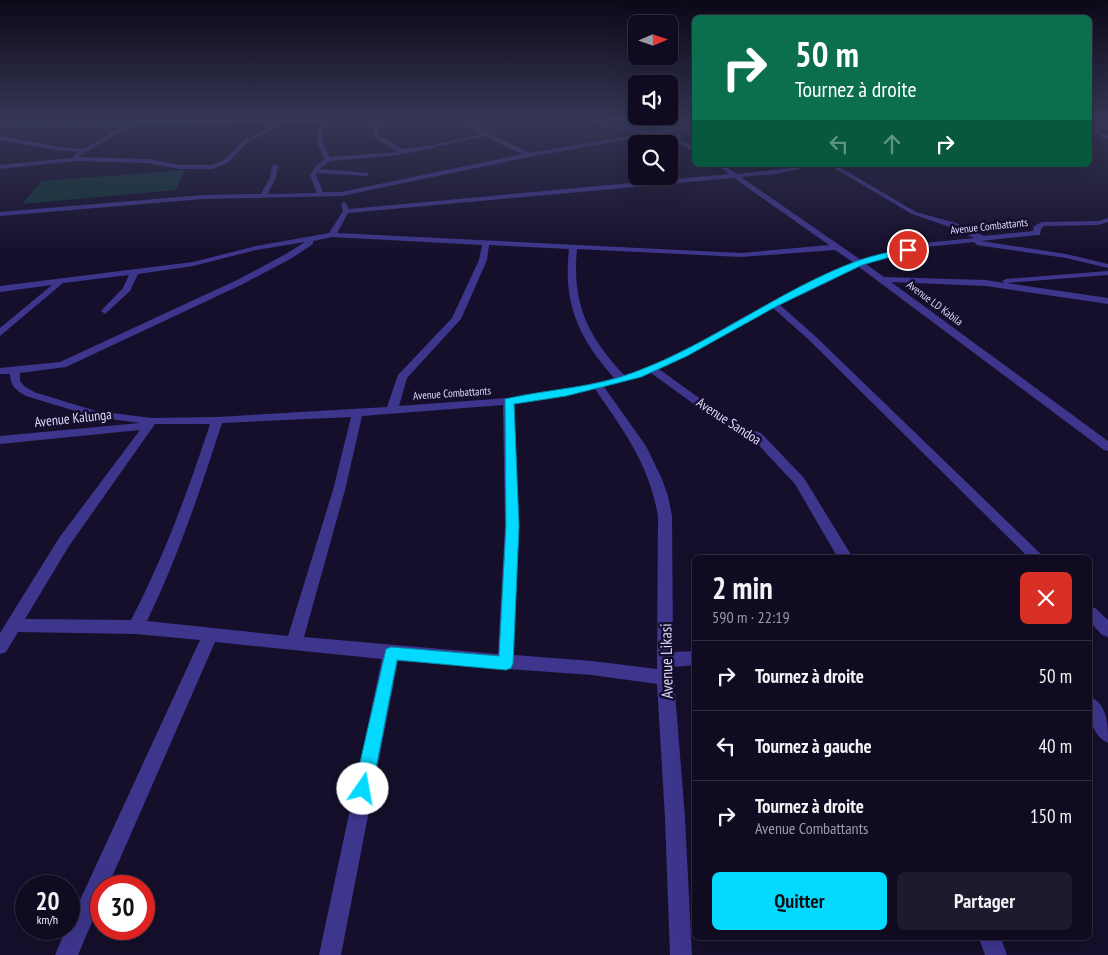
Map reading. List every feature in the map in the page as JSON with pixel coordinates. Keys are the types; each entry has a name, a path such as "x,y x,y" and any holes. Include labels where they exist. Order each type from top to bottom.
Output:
{"street":[{"path":"0,167 23,165"},
{"path":"167,165 180,167 212,167 218,165"},
{"path":"320,195 313,175 322,165"},
{"path":"0,214 203,198 341,194 482,165"},
{"path":"264,195 273,178 275,166"},
{"name":"Avenue LD Kabila","path":"723,167 882,278 1108,447"},
{"path":"346,211 737,176 803,167"},
{"path":"835,167 914,213 953,225 983,239"},
{"path":"315,171 367,174"},
{"path":"332,235 346,211 341,194"},
{"path":"1098,222 1108,220"},
{"path":"1098,222 1108,228"},
{"name":"Avenue Combattants","path":"16,371 14,381 20,388 30,394 95,414 150,423 357,413 508,401 620,380 653,368 731,329 774,304 860,263 925,245 968,242 1037,233 1036,228 1042,224 1098,222"},
{"path":"0,289 192,264 256,248 332,235 749,255 838,247"},
{"path":"0,371 49,368 62,365 240,282 289,256 314,239"},
{"path":"968,242 1066,256 1108,266"},
{"path":"392,410 402,376 456,319 483,260 486,243"},
{"path":"573,247 569,273 572,302 595,350 620,380"},
{"path":"105,311 127,289 134,273"},
{"path":"986,283 1108,273"},
{"path":"882,278 986,283 1108,301"},
{"path":"0,333 60,282"},
{"path":"774,304 1035,555"},
{"name":"Avenue Sandoa","path":"653,368 731,426 756,436 784,463 800,481 844,555"},
{"name":"Avenue Likasi","path":"598,385 652,464 662,496 665,516 665,660 676,818 681,955"},
{"path":"506,663 512,526 508,401"},
{"path":"294,643 339,490 357,413"},
{"path":"136,627 161,577 190,507 217,420"},
{"path":"0,647 64,542 150,423"},
{"name":"Avenue Kalunga","path":"0,440 150,423"},
{"path":"1092,614 1108,630"},
{"path":"14,625 136,627 391,653 592,668 666,678"},
{"path":"66,955 210,635"},
{"path":"330,955 391,653"},
{"path":"665,660 692,658"},
{"path":"1098,711 1108,734"},
{"path":"991,940 996,955"}],"green space":[{"path":"185,170 176,190 22,204 42,181"}],"route":[{"path":"363,789 391,653 506,663 512,526 511,437 508,401 566,393 638,375 684,354 774,304 860,263 908,250"}]}
